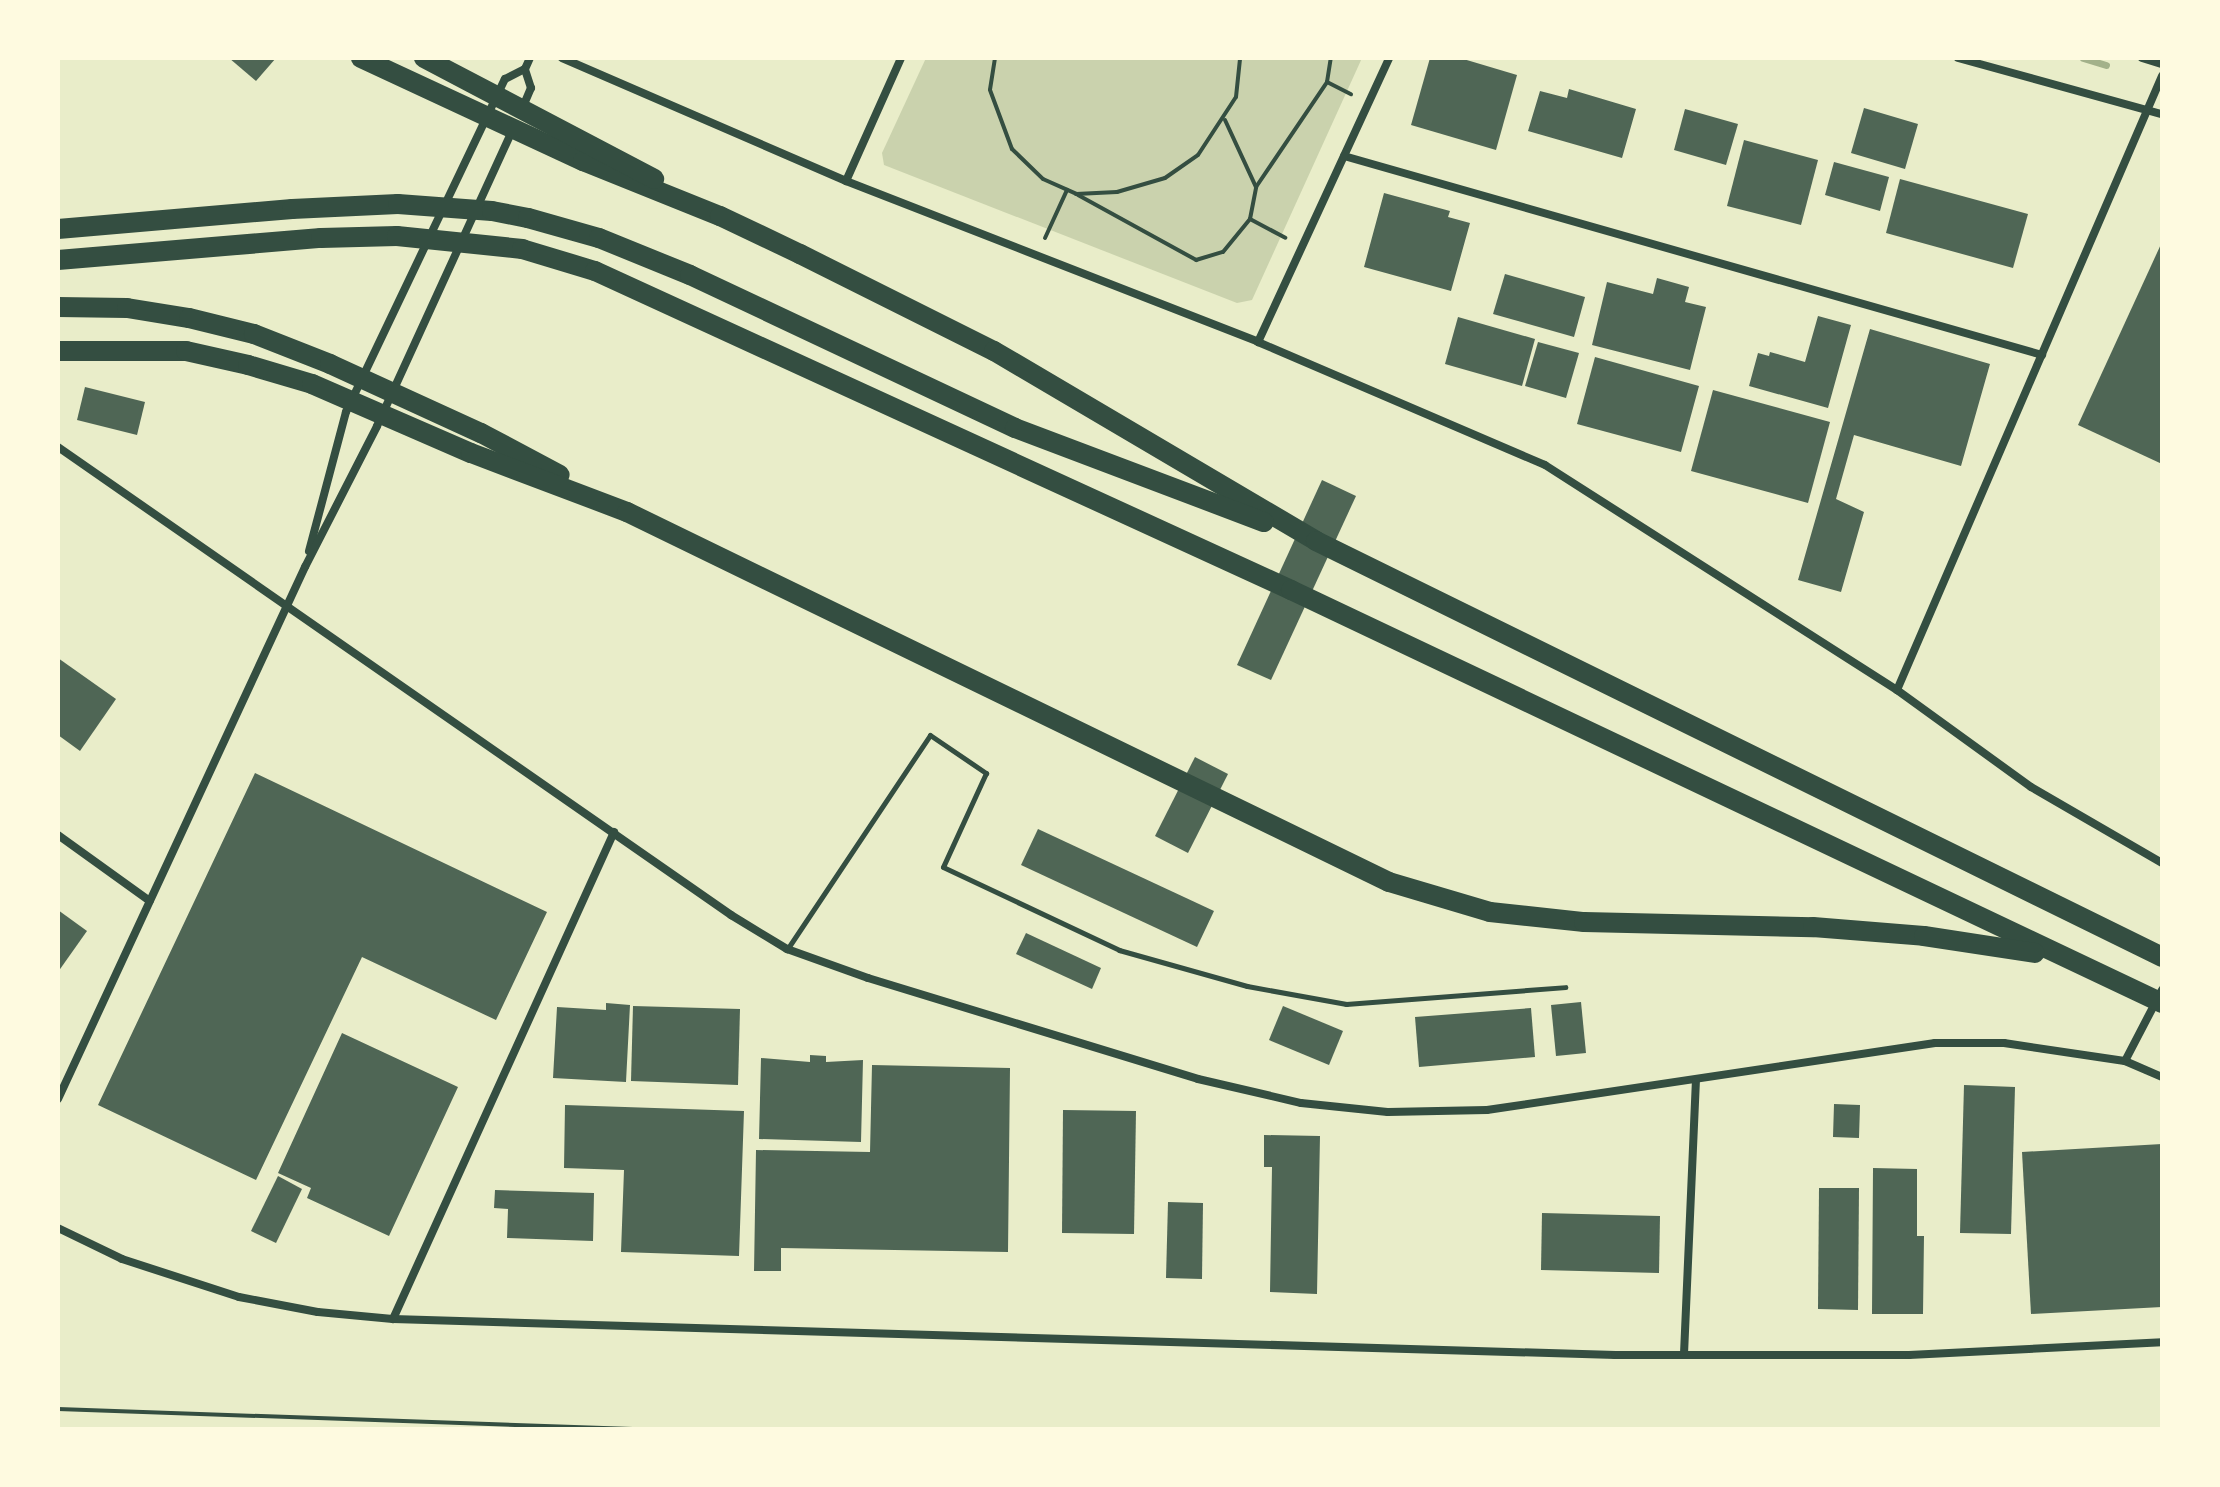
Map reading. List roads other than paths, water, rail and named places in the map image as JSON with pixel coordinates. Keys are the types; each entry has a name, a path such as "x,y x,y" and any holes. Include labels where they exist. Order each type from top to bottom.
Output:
{"highway":[{"path":"361,58 583,161 720,216 800,254 994,351 1316,541 2162,957"},
{"path":"424,58 599,147 720,216"},
{"path":"58,229 292,209 398,204 492,211 528,218 599,238 690,275 1015,428 1316,541"},
{"path":"58,260 321,238 397,236 522,249 595,271 676,305 1291,590 2059,957 2162,1003"},
{"path":"58,307 127,308 189,318 254,334 330,364 481,433 657,527 1389,882 1490,912 1584,922 1924,936 2059,957"},
{"path":"58,351 186,351 248,365 312,384 471,453 627,512"}],"street":[{"path":"305,567 346,412 505,79 525,69 530,58"},
{"path":"562,58 846,181 1258,342 1545,465 1897,690 2031,787 2162,863"},
{"path":"846,181 901,58"},
{"path":"1258,342 1389,58"},
{"path":"1958,58 2162,114"},
{"path":"2142,58 2162,64"},
{"path":"58,1099 305,567 377,426 531,88 525,69"},
{"path":"1897,690 2162,76"},
{"path":"1344,156 2042,355"},
{"path":"58,447 787,949 868,978 1198,1079 1301,1103 1388,1112 1487,1110 1935,1043 2004,1043 2125,1061 2162,1077"},
{"path":"393,1319 614,832"},
{"path":"58,835 150,901"},
{"path":"2125,1061 2162,990"},
{"path":"1684,1354 1696,1081"},
{"path":"58,1228 122,1259 239,1297 318,1312 393,1319 1684,1354 1909,1355 2162,1342"}],"lane":[{"path":"787,949 930,735 986,773 943,867 1119,950 1247,986 1346,1004 1565,987"}],"waterway":[{"path":"2083,58 2106,65"}]}
